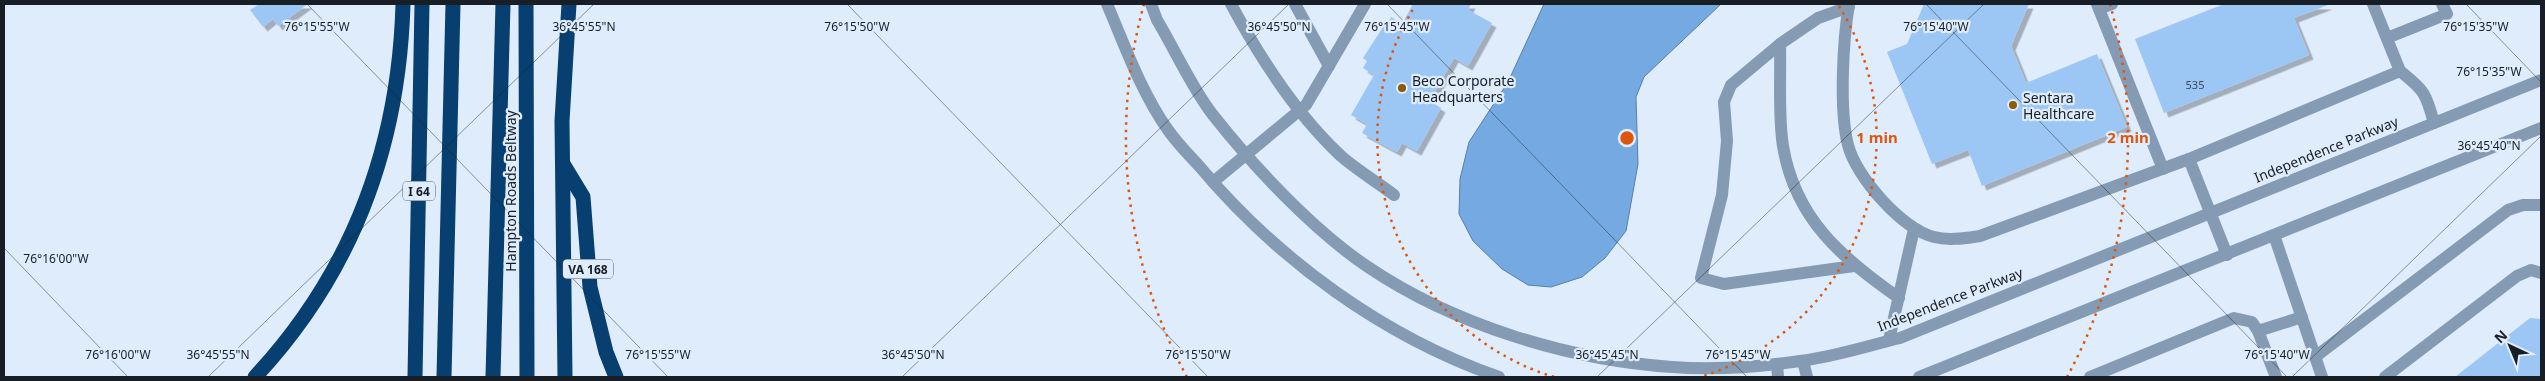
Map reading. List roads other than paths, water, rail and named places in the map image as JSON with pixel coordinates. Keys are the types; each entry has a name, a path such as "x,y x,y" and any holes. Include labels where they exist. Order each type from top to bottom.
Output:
{"highway":[{"path":"255,377 280,349 332,272 369,195 389,131 395,98 403,4"},
{"name":"I 64","path":"415,377 422,4"},
{"path":"444,377 453,4"},
{"path":"493,377 503,4"},
{"name":"Hampton Roads Beltway","path":"526,4 527,377"},
{"path":"565,377 562,121 569,4"},
{"name":"VA 168","path":"562,163 583,197 590,286 606,352 616,377"}],"street":[{"path":"1107,4 1133,65 1168,129 1213,182 1248,219 1296,263 1383,322 1435,350 1499,377"},
{"name":"Independence Parkway","path":"1151,4 1157,20 1212,114 1313,222 1367,267 1425,301 1488,327 1561,349 1614,361 1674,368 1777,364 1803,361 1889,340 2541,80"},
{"path":"1231,4 1264,62 1300,110 1342,156 1394,195"},
{"path":"1295,4 1329,66"},
{"path":"1213,182 1306,105 1365,4"},
{"path":"2112,4 2098,6 2162,169"},
{"path":"2373,4 2400,71 2419,86 2427,96 2434,123"},
{"path":"2387,38 2447,14 2442,4"},
{"path":"1854,266 1724,284 1701,278 1722,194 1727,141 1724,102 1726,94 1731,85 1780,44 1818,18 1849,5 1843,87 1848,146 1861,172 1875,192 1914,229 1935,238 1959,239 1980,236 2189,159 2400,71"},
{"path":"1780,44 1782,144 1789,174 1802,202 1822,235 1854,266 1899,298"},
{"path":"1919,377 2541,128"},
{"path":"2189,159 2227,255"},
{"path":"2315,357 2508,210 2523,205 2541,205"},
{"path":"1889,340 1914,229"},
{"path":"2274,235 2322,377"},
{"path":"2385,377 2517,276 2531,270 2541,272"},
{"path":"2258,332 2302,317"},
{"path":"2090,377 2234,318 2252,322 2276,377"},
{"path":"1803,361 1807,377"},
{"path":"1777,364 1778,377"}],"water":[{"path":"1544,4 1721,4 1644,77 1636,97 1638,164 1626,231 1605,258 1582,277 1551,287 1528,285 1502,269 1473,241 1459,214 1460,179 1469,142 1508,82"}],"place":[{"name":"Beco Corporate Headquarters","path":"1402,88"},
{"name":"Sentara Healthcare","path":"2013,105"}]}
